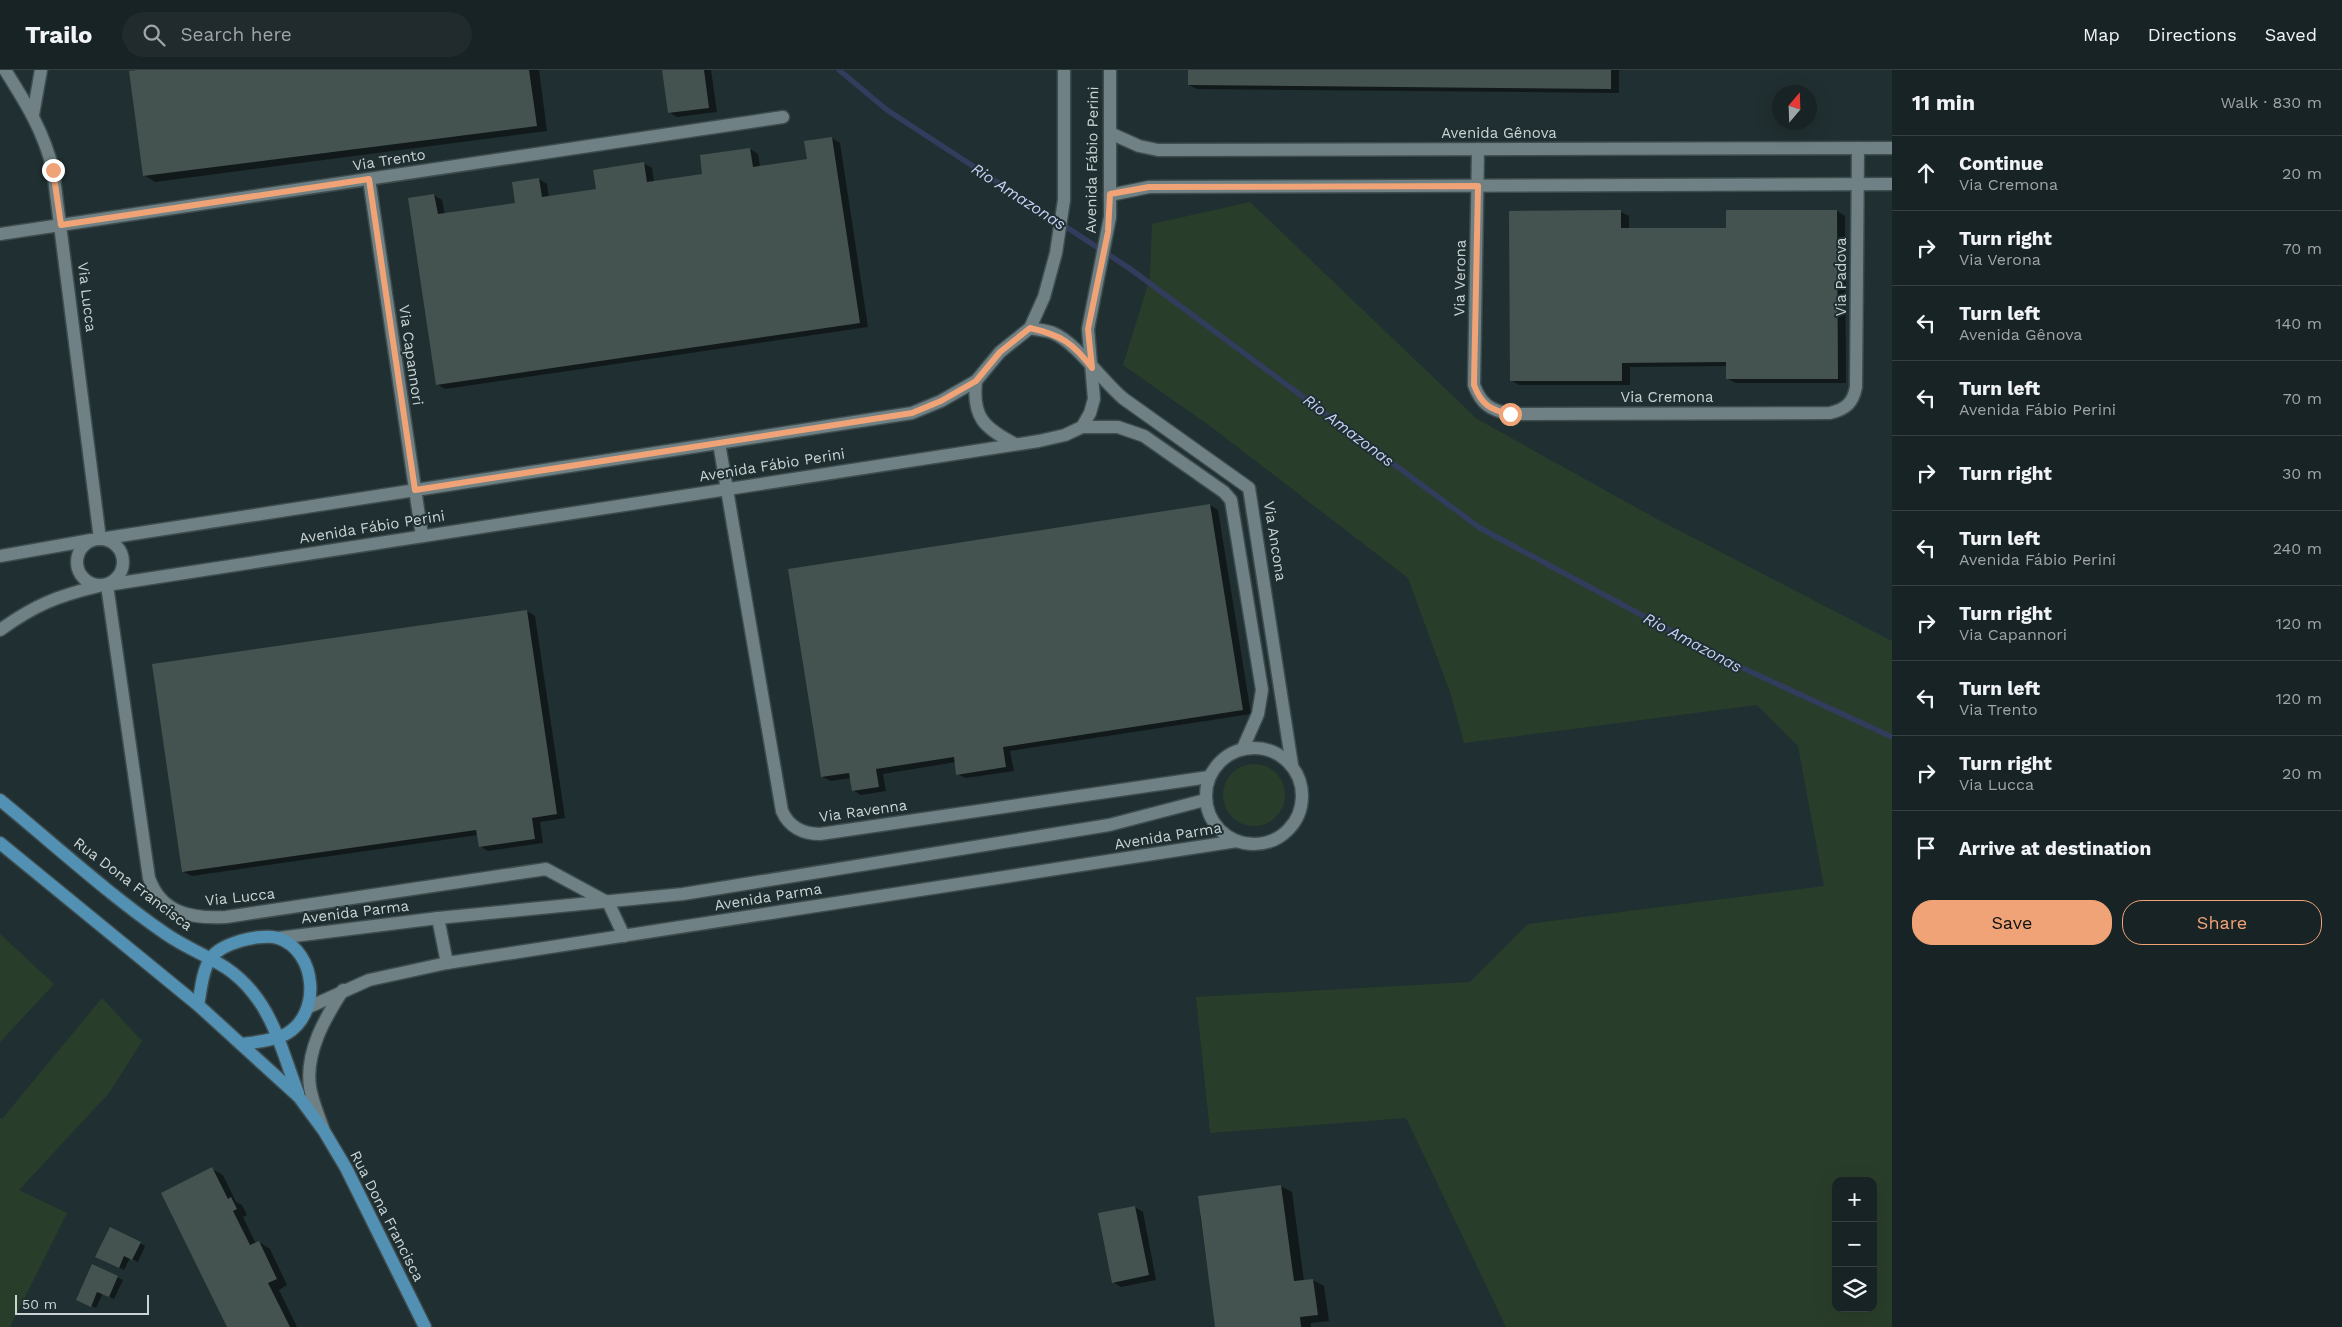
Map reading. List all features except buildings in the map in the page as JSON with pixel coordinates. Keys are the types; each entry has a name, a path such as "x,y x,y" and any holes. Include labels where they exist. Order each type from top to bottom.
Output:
{"main road":[{"name":"Rua Dona Francisca","path":"0,800 146,919 188,947 224,964 242,980 254,994 277,1037 299,1097"},
{"name":"Rua Dona Francisca","path":"0,842 198,1006 299,1097 324,1131 346,1168 425,1327"},
{"path":"198,1006 203,978 211,957 226,946 245,939 278,938 294,950 306,964 311,984 309,1007 300,1021 287,1033 277,1037 241,1044"}],"street":[{"name":"Via Lucca","path":"5,70 33,115 49,153 61,225 96,539"},
{"path":"33,115 41,70"},
{"name":"Avenida Fábio Perini","path":"0,556 96,539 912,413 941,401 976,381 1000,352 1030,328 1046,290 1060,234 1064,200 1064,70"},
{"name":"Avenida Fábio Perini","path":"0,630 59,595 104,585 1015,444 1064,435 1082,427 1090,413 1094,399 1088,329 1108,232 1110,194 1110,70"},
{"name":"Via Trento","path":"0,234 783,117"},
{"name":"Avenida Gênova","path":"1110,133 1139,146 1158,150 1892,148"},
{"name":"Via Padova","path":"1849,404 1856,387 1858,148"},
{"name":"Via Verona","path":"1478,149 1474,385 1484,405"},
{"name":"Via Capannori","path":"369,179 422,536"},
{"path":"1110,194 1149,187 1892,184"},
{"path":"1030,328 1052,333 1067,341 1092,368"},
{"name":"Via Ancona","path":"1092,368 1124,399 1249,488 1292,765"},
{"path":"976,381 974,396 976,412 986,425 998,435 1015,444"},
{"name":"Via Cremona","path":"1484,405 1495,411 1519,414 1830,413 1840,411 1849,404"},
{"path":"1082,427 1118,428 1144,436 1224,492 1231,500 1262,690 1258,714 1244,748"},
{"name":"Via Ravenna","path":"719,443 782,812 792,826 811,834 820,834 1209,777"},
{"path":"96,539 114,543 119,548 124,562 119,576 104,585 87,582 78,570 76,563 81,549 96,539"},
{"name":"Via Lucca","path":"104,585 149,878 154,892 163,903 193,916 226,917 546,869 608,902"},
{"path":"1257,747 1270,750 1282,756 1292,765 1299,777 1303,791 1302,805 1298,818 1290,830 1278,838 1265,843 1251,844 1238,841 1226,835 1216,826 1206,800 1209,777 1217,764 1229,754 1244,748 1257,747"},
{"name":"Avenida Parma","path":"278,938 438,918 683,894 1109,825 1206,800"},
{"name":"Avenida Parma","path":"309,1007 343,990 395,972 1238,841"},
{"path":"608,902 624,936"},
{"path":"438,918 447,963"},
{"path":"324,1131 310,1088 309,1068 322,1027 343,990"}],"green space":[{"path":"1250,202 1477,419 1655,518 1892,641 1892,1327 1506,1327 1406,1118 1210,1133 1196,997 1470,982 1528,924 1824,886 1798,746 1757,705 1464,743 1451,695 1408,578 1210,426 1123,365 1150,278 1152,224"},
{"path":"1248,764 1260,764 1276,773 1283,783 1285,795 1283,807 1276,817 1260,826 1248,826 1237,821 1228,812 1223,801 1223,789 1228,778 1237,769"},
{"path":"0,934 54,984 0,1042"},
{"path":"102,998 142,1041 109,1093 19,1190 67,1213 10,1327 0,1327 0,1118 2,1119"}],"waterway":[{"name":"Rio Amazonas","path":"839,70 887,110 1129,268 1480,528 1723,659 1892,737"}],"route":[{"path":"53,170 61,225 369,179 415,490 912,413 930,407 952,396 976,381 1000,352 1015,338 1030,328 1052,333 1067,341 1092,368 1088,329 1108,232 1110,194 1149,187 1478,186 1474,385 1478,397 1484,405 1495,411 1510,414"}]}
